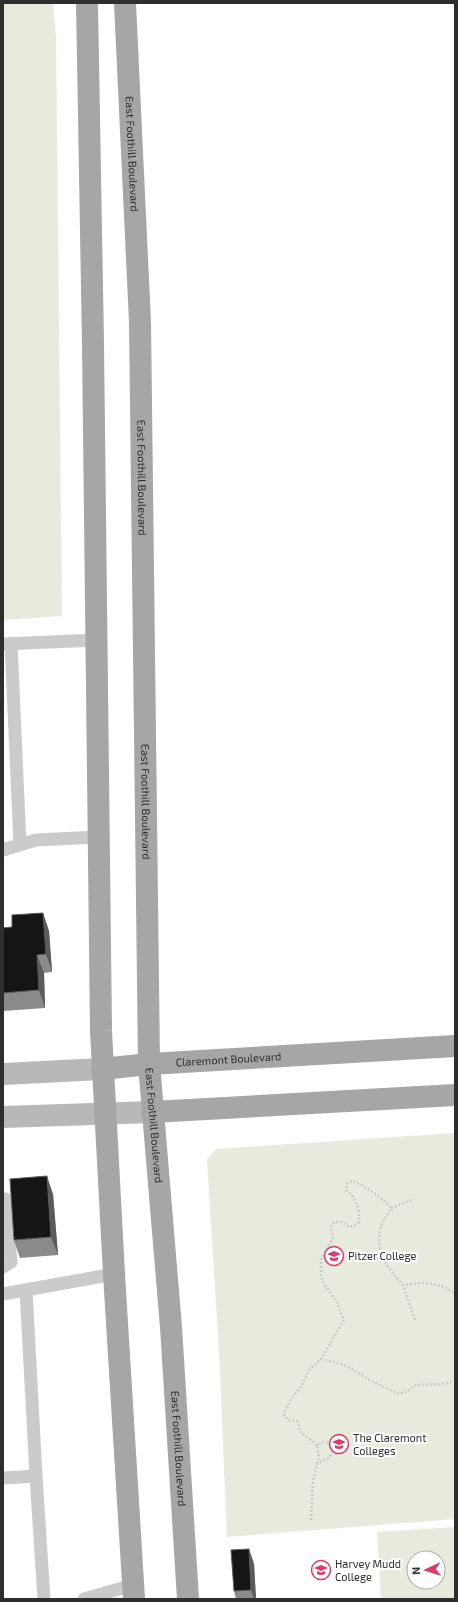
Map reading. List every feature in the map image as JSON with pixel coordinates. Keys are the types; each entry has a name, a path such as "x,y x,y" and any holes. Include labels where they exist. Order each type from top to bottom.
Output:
{"main road":[{"path":"87,3 102,1069 134,1592"},
{"name":"East Foothill Boulevard","path":"125,3 140,322 149,1064 171,1327 188,1599"},
{"name":"Claremont Boulevard","path":"3,1074 455,1046"},
{"path":"3,1117 152,1112 455,1095"}],"lane":[{"path":"20,845 7,644 97,640"},
{"path":"3,850 36,840 99,837"},
{"path":"3,1199 6,1199 11,1262 3,1267"},
{"path":"3,1294 114,1274"},
{"path":"26,1290 44,1599"},
{"path":"3,1478 36,1476"},
{"path":"84,1599 134,1592"}],"path":[{"path":"311,1520 313,1481 319,1457 317,1445 299,1431 297,1421 290,1421 284,1414 291,1399 301,1386 309,1370 321,1359 344,1320 337,1303 323,1282 321,1275 321,1259 334,1238 331,1226 335,1222 342,1222 349,1226 355,1225 359,1222 357,1203 353,1195 346,1190 347,1183 353,1181 363,1186 383,1199 391,1208"},
{"path":"411,1200 391,1208 381,1226 379,1243 382,1260 403,1285 415,1320"},
{"path":"403,1285 420,1283 435,1284 449,1289 455,1294"},
{"path":"321,1359 351,1368 369,1380 399,1394 408,1391 416,1385 443,1384 455,1381"},
{"path":"317,1445 324,1442 330,1444 333,1449 330,1457 317,1464"}],"shaded area":[{"path":"3,3 53,3 56,37 62,616 3,620"},
{"name":"The Claremont Colleges","path":"455,1133 455,1519 227,1537 219,1351 207,1160 216,1149"},
{"path":"455,1527 455,1599 381,1599 377,1532"}],"building":[{"path":"43,913 46,954 37,955 39,990 3,993 3,928 12,927 12,915"},
{"path":"47,1176 51,1237 14,1240 10,1179"},
{"path":"249,1549 251,1590 234,1591 231,1550"}],"place":[{"name":"Pitzer College","path":"334,1256"},
{"name":"The Claremont Colleges","path":"339,1444"},
{"name":"Harvey Mudd College","path":"321,1570"}]}
